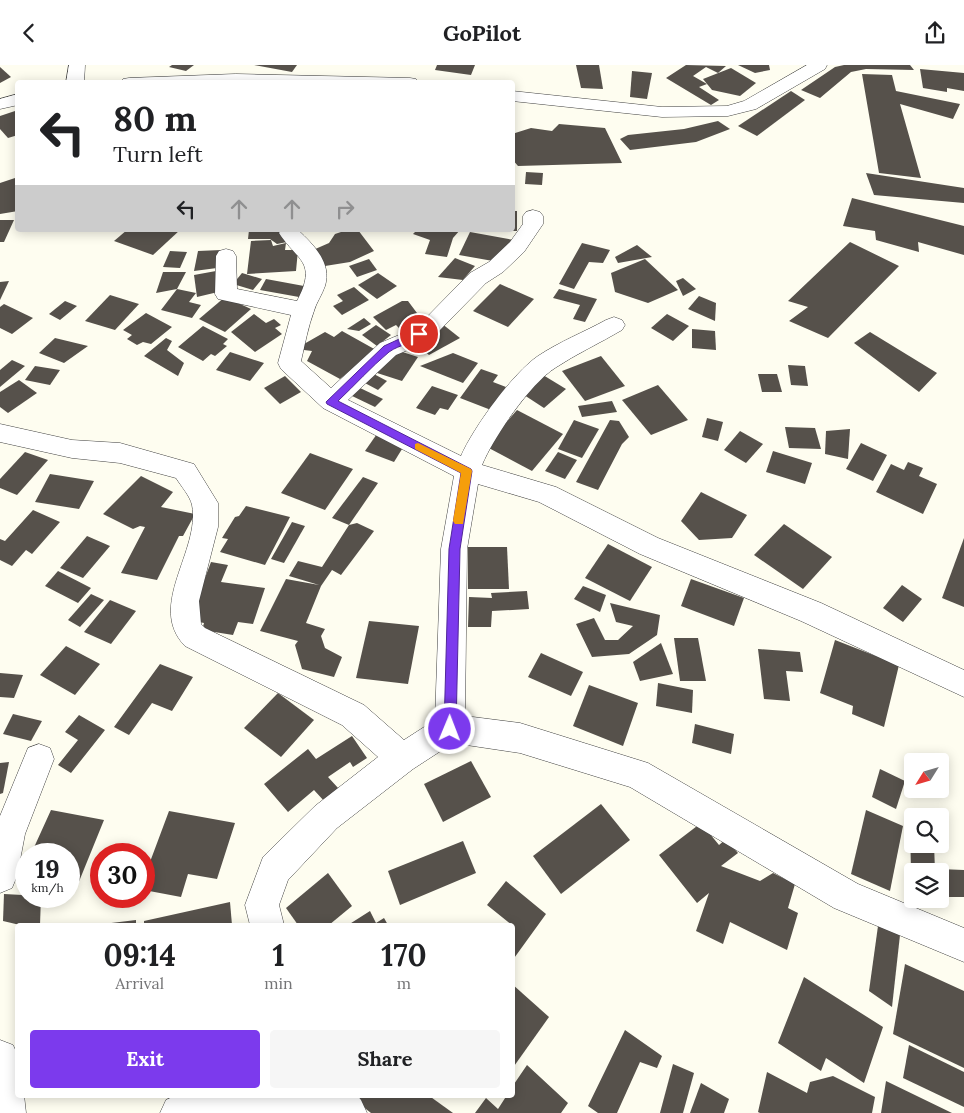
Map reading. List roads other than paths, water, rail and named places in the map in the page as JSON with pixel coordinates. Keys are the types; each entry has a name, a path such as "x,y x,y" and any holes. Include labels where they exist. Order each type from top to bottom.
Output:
{"street":[{"path":"75,80 77,65"},
{"path":"236,79 247,65"},
{"path":"515,96 662,112 728,111 750,105 819,65"},
{"path":"209,80 280,80"},
{"path":"0,104 15,100"},
{"path":"330,402 388,349 407,341 431,326 478,279 496,267 517,247 533,225 533,215"},
{"path":"290,233 308,250 317,275 314,291 303,310 289,363 330,402 467,471 547,494 649,546 811,612 964,684"},
{"path":"226,256 226,294 303,310"},
{"path":"450,729 454,549 467,471 479,442 521,387 545,363 614,325"},
{"path":"0,433 72,449 120,453 185,471 205,503 205,527 185,601 187,629 195,637 353,715 402,758"},
{"path":"266,923 262,905 275,869 326,817 402,758 450,729 520,738 637,773 846,896 964,945"},
{"path":"0,875 9,834 39,759"},
{"path":"0,1058 7,1113"},
{"path":"178,1113 305,1098"},
{"path":"333,1098 348,1113"}]}
